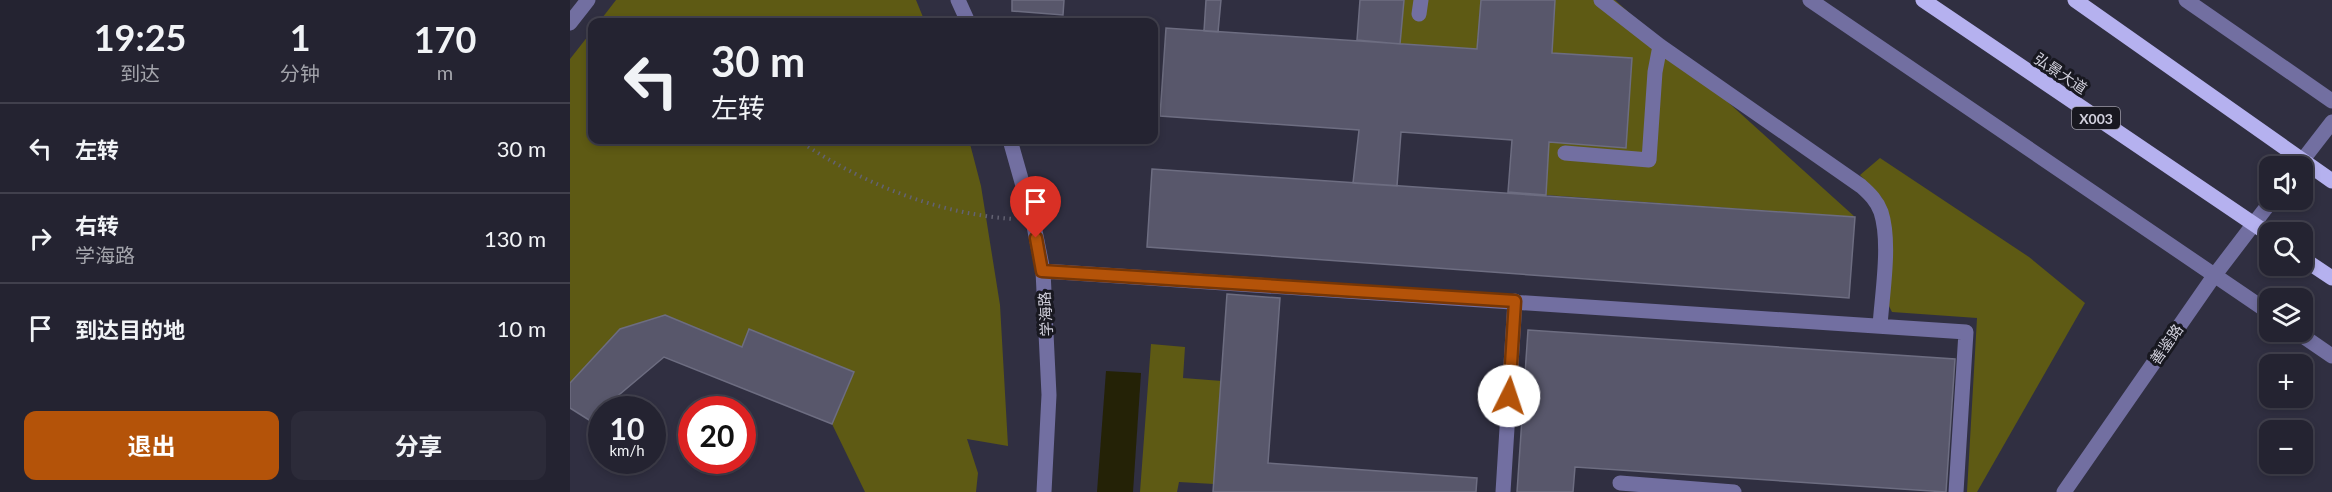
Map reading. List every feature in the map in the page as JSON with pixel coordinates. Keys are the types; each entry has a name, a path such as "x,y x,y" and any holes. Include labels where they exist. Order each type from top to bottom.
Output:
{"main road":[{"name":"弘景大道","path":"1923,0 2259,228"},
{"path":"2075,0 2290,156"},
{"path":"2313,170 2332,181"},
{"path":"2313,265 2332,278"}],"street":[{"path":"570,23 588,0"},
{"path":"958,0 966,18"},
{"path":"1601,0 1660,46 1862,186 1876,200 1882,214 1885,241 1880,326"},
{"path":"1810,0 2259,306"},
{"path":"2186,0 2332,101"},
{"path":"1565,153 1649,160 1655,72 1660,46"},
{"path":"2305,156 2332,122"},
{"name":"学海路","path":"1011,144 1033,221 1042,271 1049,395 1044,492"},
{"name":"善鉴路","path":"2064,492 2214,276 2264,210"},
{"path":"1042,271 1966,332 1956,492"},
{"path":"1503,492 1515,301"},
{"path":"2311,342 2332,356"},
{"path":"1620,483 1734,492"}],"path":[{"path":"804,144 829,161 864,179 910,196 978,216 1033,221"}],"shaded area":[{"path":"616,0 916,0 923,18 602,18"},
{"path":"1404,0 1481,0 1477,49 1400,44"},
{"path":"1555,0 1615,0 1855,217 1546,195 1549,142 1625,148 1632,59 1552,53"},
{"path":"588,36 588,144 970,144 981,186 1000,305 1008,446 967,439 978,473 976,492 865,492 832,424 854,372 742,347 665,315 570,383 570,59"},
{"path":"1880,158 2029,257 2085,303 1977,492 1967,492 1977,318 1892,312 1887,302 1882,198 1860,175"},
{"path":"1151,344 1185,347 1183,378 1222,381 1214,484 1179,482 1177,492 1140,492"},
{"path":"1106,371 1141,373 1133,492 1097,492"}],"building":[{"path":"1012,0 1064,0 1063,15 1012,11"},
{"path":"1206,0 1221,0 1218,32 1204,31"},
{"path":"1360,0 1404,0 1400,44 1357,40"},
{"path":"1481,0 1555,0 1552,53 1632,58 1626,148 1549,142 1546,195 1508,192 1512,140 1401,132 1397,186 1353,183 1359,130 1160,116 1166,28 1477,49"},
{"path":"1152,169 1855,217 1849,298 1147,247"},
{"path":"1227,294 1280,298 1268,463 1477,478 1476,492 1213,492"},
{"path":"665,315 742,347 749,329 854,372 832,424 664,357 618,396 588,396 588,419 570,408 570,383 620,329"},
{"path":"1528,330 1955,359 1946,492 1575,467 1573,492 1517,492"}],"route":[{"path":"1036,238 1042,271 1515,301 1509,396"}]}
